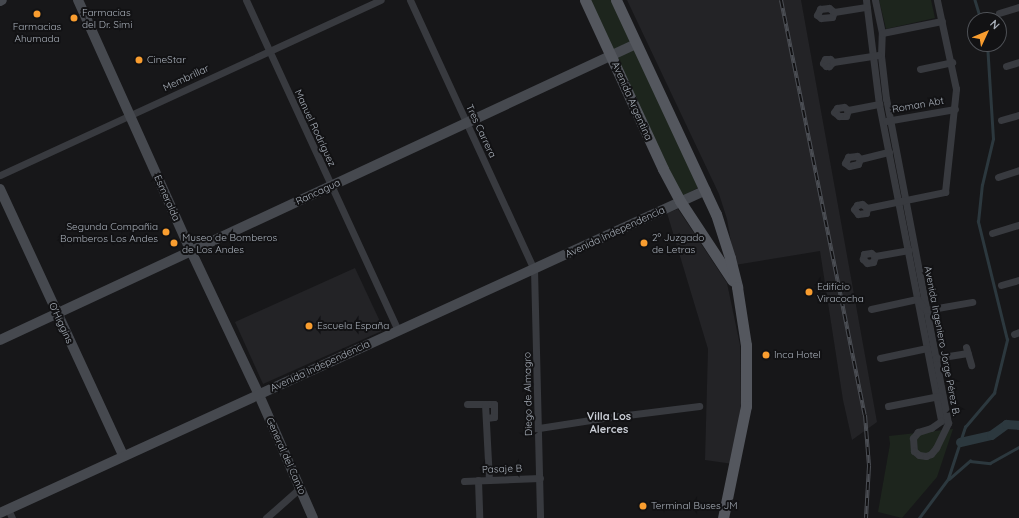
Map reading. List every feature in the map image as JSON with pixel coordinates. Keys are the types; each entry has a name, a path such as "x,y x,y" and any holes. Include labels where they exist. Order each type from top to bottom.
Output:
{"main road":[{"name":"Esmeralda","path":"78,0 191,251 259,395"},
{"name":"Avenida Argentina","path":"585,0 663,169 680,201 736,287"},
{"path":"616,0 673,124 706,190 725,243 736,287 746,345 746,406 723,518"},
{"name":"Rancagua","path":"0,340 636,44"},
{"name":"O'Higgins","path":"0,189 123,456"},
{"name":"Avenida Independencia","path":"7,513 123,456 706,190"},
{"name":"General del Canto","path":"259,395 313,518"}],"street":[{"name":"Manuel Rodríguez","path":"246,0 398,330"},
{"name":"Membrillar","path":"0,175 381,0"},
{"name":"Tres Carrera","path":"410,0 534,269"},
{"name":"Avenida Ingeniero Jorge Pérez B.","path":"867,3 877,55 891,120 902,201 908,250 917,299 927,348 940,395 948,423 931,454 919,455 914,451 913,438 918,432 931,428 941,421 940,395 936,358 902,201 889,152 879,104 877,55 882,32 875,0"},
{"path":"867,208 945,192 956,90 952,62 938,0"},
{"path":"834,12 867,3"},
{"path":"1002,12 1019,7"},
{"path":"882,32 942,21"},
{"path":"833,62 877,55"},
{"path":"920,69 952,62"},
{"path":"1006,66 1019,62"},
{"path":"848,110 879,104"},
{"name":"Roman Abt","path":"883,121 955,109"},
{"path":"1001,120 1019,115"},
{"path":"860,159 889,152"},
{"path":"998,177 1019,170"},
{"path":"992,233 1019,225"},
{"path":"875,256 908,250"},
{"name":"Diego de Almagro","path":"534,269 540,518"},
{"path":"1001,285 1019,280"},
{"path":"871,309 917,299 926,310 972,302"},
{"path":"880,358 927,348"},
{"path":"936,358 967,350 971,365"},
{"path":"888,406 940,395"},
{"path":"467,404 494,404 494,417 486,418"},
{"path":"485,404 490,480"},
{"path":"539,428 699,406"},
{"name":"Pasaje B","path":"464,481 540,478"},
{"path":"478,480 479,518"},
{"path":"266,518 300,488"}],"shaded area":[{"path":"589,0 615,0 699,187 680,198"},
{"path":"627,0 801,0 877,422 852,440 843,400 820,251 735,265 727,219 719,194"},
{"path":"879,0 931,0 935,18 886,29"},
{"path":"678,209 727,283 740,345 741,404 733,464 705,460 708,349 667,213"},
{"name":"Escuela España","path":"355,268 384,330 263,384 235,322"},
{"path":"953,429 937,477 902,518 878,512 890,444 889,436"}],"waterway":[{"path":"975,0 979,12"},
{"path":"919,518 948,479 965,427 994,393 1007,340 978,222 982,185 993,139 988,52"},
{"path":"960,442 991,435 1006,424 1019,425"},
{"path":"949,479 970,461 990,463 1019,447"}],"railway":[{"path":"781,0 865,415 869,466 866,518"}],"place":[{"name":"Farmacias Ahumada","path":"37,14"},
{"name":"Farmacias del Dr. Simi","path":"74,18"},
{"name":"CineStar","path":"139,60"},
{"name":"Segunda Compañia Bomberos Los Andes","path":"166,232"},
{"name":"Museo de Bomberos de Los Andes","path":"174,243"},
{"name":"2º Juzgado de Letras","path":"644,243"},
{"name":"Edificio Viracocha","path":"809,292"},
{"name":"Escuela España","path":"309,326"},
{"name":"Inca Hotel","path":"766,355"},
{"name":"Terminal Buses JM","path":"643,506"}],"district":[{"name":"Villa Los Alerces","path":"609,423"}]}
